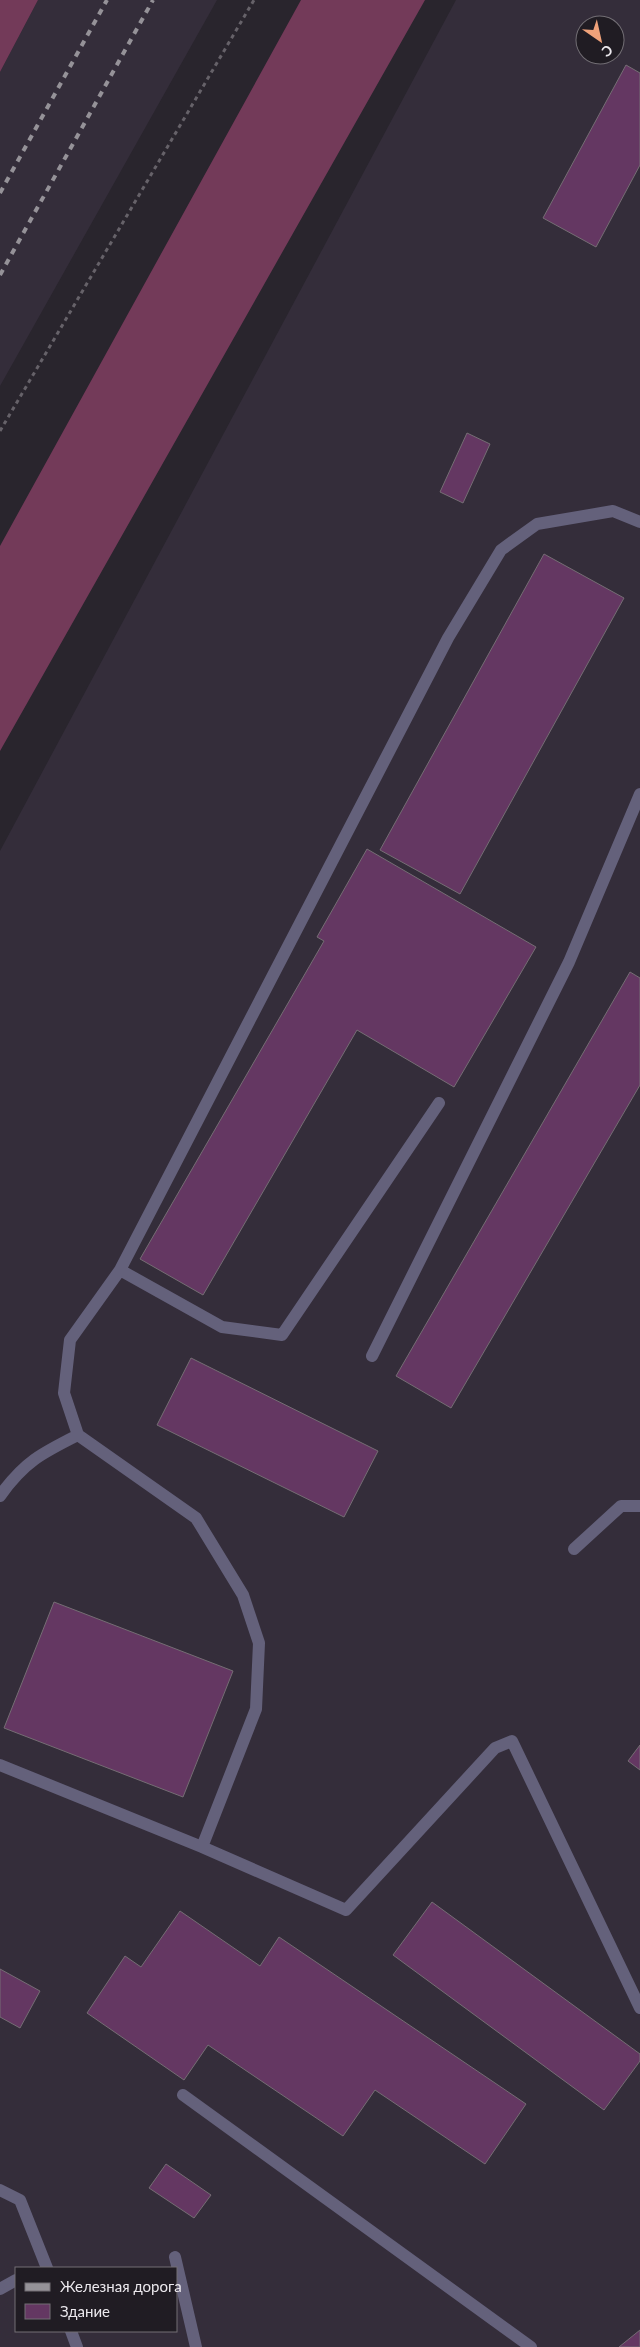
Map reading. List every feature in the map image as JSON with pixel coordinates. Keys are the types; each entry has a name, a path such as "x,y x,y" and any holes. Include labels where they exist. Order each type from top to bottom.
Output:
{"lane":[{"path":"202,1848 256,1709 259,1643 243,1595 196,1518 78,1435 64,1392 70,1340 120,1270 444,647 501,550 537,524 613,511 640,522"},
{"path":"372,1356 569,962 640,794"},
{"path":"120,1270 222,1327 282,1335 439,1103"},
{"path":"0,1496 9,1482 34,1458 78,1435"},
{"path":"574,1549 621,1506 640,1506"},
{"path":"0,1765 202,1848 346,1910 495,1748 512,1742 640,2008"},
{"path":"183,2095 531,2347"},
{"path":"0,2190 20,2200 44,2267"},
{"path":"174,2257 176,2267"},
{"path":"178,2273 196,2347"},
{"path":"0,2289 15,2281"},
{"path":"71,2332 77,2347"}],"path":[{"path":"0,431 254,0"}],"shaded area":[{"path":"0,0 38,0 0,72"},
{"path":"38,0 217,0 0,386 0,72"},
{"path":"301,0 425,0 0,751 0,546"},
{"path":"456,0 640,0 640,2347 0,2347 0,851"}],"building":[{"path":"626,65 640,73 640,165 596,247 543,218"},
{"path":"467,433 490,444 463,503 440,492"},
{"path":"544,554 624,598 460,894 380,850"},
{"path":"367,849 536,947 454,1087 357,1030 203,1295 140,1259 324,941 317,937"},
{"path":"630,972 640,978 640,1085 451,1408 396,1376"},
{"path":"191,1358 378,1451 344,1517 157,1425"},
{"path":"54,1602 233,1671 183,1797 4,1728"},
{"path":"640,1745 640,1770 628,1761"},
{"path":"432,1902 640,2054 640,2061 604,2110 393,1955"},
{"path":"180,1911 260,1966 279,1937 526,2104 485,2164 375,2090 343,2136 208,2045 184,2080 87,2013 125,1956 141,1967"},
{"path":"0,1969 40,1991 20,2028 0,2017"},
{"path":"166,2164 211,2195 194,2218 149,2188"},
{"path":"640,2330 640,2347 619,2347"}],"railway":[{"path":"0,193 107,0"},
{"path":"0,275 153,0"}]}
